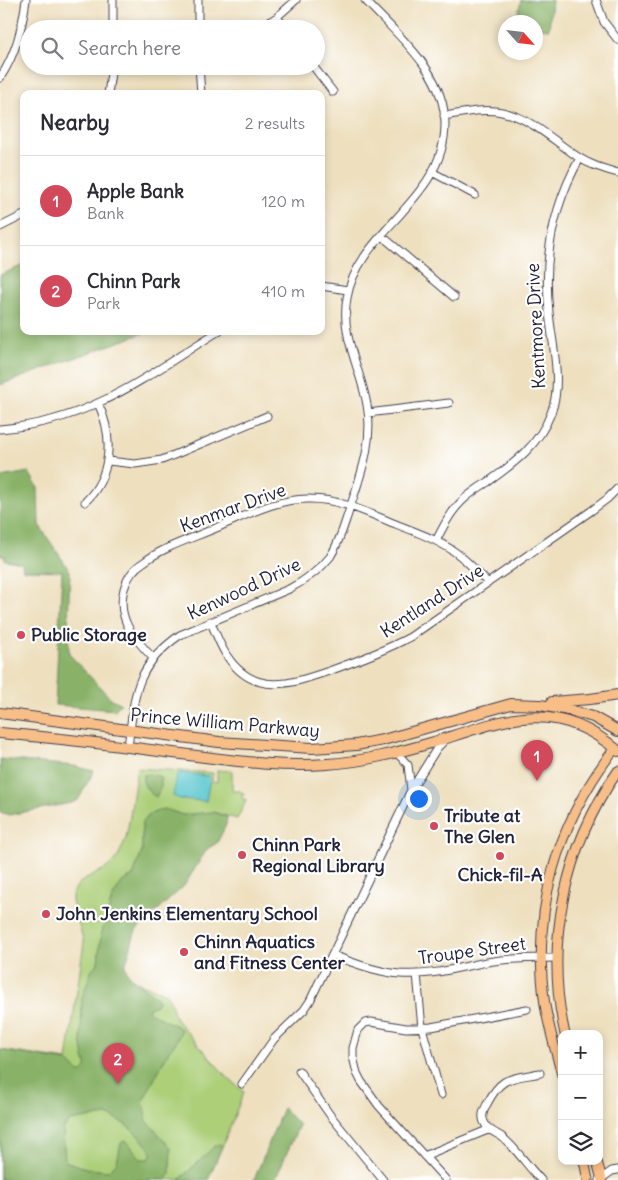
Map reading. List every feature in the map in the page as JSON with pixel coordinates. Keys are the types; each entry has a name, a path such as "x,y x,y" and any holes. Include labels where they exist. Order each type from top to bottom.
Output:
{"highway":[{"path":"524,704 576,701 618,695"},
{"name":"Prince William Parkway","path":"0,713 227,743 292,748 332,748 383,740 497,707 524,704 555,706 586,714 601,720 618,731"},
{"name":"Prince William Parkway","path":"0,733 294,765 346,762 396,752 496,722 519,718 543,718 564,721 590,730 617,748"}],"main road":[{"path":"558,1059 545,1006 541,958 547,893 557,853 574,811 588,786 617,748"},
{"path":"564,1030 559,1004 557,958 562,902 576,850 594,808 618,771"},
{"path":"585,1165 588,1180"},
{"path":"598,1165 601,1180"}],"street":[{"path":"22,20 26,0"},
{"path":"113,0 113,20"},
{"path":"198,0 198,20"},
{"path":"272,20 296,0"},
{"name":"Kenwood Drive","path":"128,747 135,693 139,680 153,658 180,635 288,589 313,574 336,547 350,506 367,452 369,433 364,391 347,331 345,315 348,290 360,262 411,202 432,172 442,148 444,131 444,116 438,93 426,67 365,0"},
{"path":"596,0 604,22 618,40"},
{"path":"0,78 8,64 20,31"},
{"path":"109,90 111,75"},
{"path":"199,75 200,90"},
{"path":"321,75 333,92"},
{"path":"444,116 487,111 508,114 533,125 580,158 598,167 618,173"},
{"name":"Kentmore Drive","path":"436,541 449,517 469,494 511,466 533,446 552,411 556,374 547,290 549,247 554,219 563,192 580,158"},
{"path":"432,172 475,195"},
{"path":"0,227 20,217"},
{"path":"382,236 454,297"},
{"path":"325,287 348,290"},
{"path":"0,430 53,420 98,403 212,335"},
{"path":"85,502 97,488 108,461 109,445 106,425 98,403"},
{"path":"368,413 449,403"},
{"path":"108,461 135,464 162,460 267,416"},
{"name":"Kentland Drive","path":"210,622 226,654 236,667 245,674 262,682 270,684 290,683 355,662 397,644 426,626 607,499 618,488"},
{"name":"Kenmar Drive","path":"153,658 131,634 123,614 122,596 128,579 144,561 178,544 268,507 287,502 303,499 323,499 350,506 436,541 468,561 488,583"},
{"path":"242,1084 274,1040 304,1010 310,1001 334,955 411,790 437,748 449,737"},
{"path":"396,752 408,766 411,790"},
{"name":"Troupe Street","path":"334,955 369,968 387,972 417,974 449,971 500,960 557,958"},
{"path":"417,974 422,1028 441,1096"},
{"path":"446,1180 371,1095 357,1073 353,1057 356,1037 360,1028 365,1023 371,1022 406,1028 422,1028 527,1009"},
{"path":"299,1071 330,1114 383,1180"},
{"path":"540,1073 506,1080 496,1088 484,1110 483,1116 485,1124 506,1141 541,1180"},
{"path":"424,1156 490,1129"},
{"path":"601,1180 612,1171 618,1170"}],"green space":[{"path":"521,0 552,0 549,29 543,29 543,15 518,15"},
{"path":"20,267 20,335 138,335 0,385 0,275"},
{"path":"29,472 38,488 39,525 70,571 69,654 110,698 121,704 115,710 55,705 62,571 23,570 22,563 5,560 5,556 0,556 0,477"},
{"path":"0,759 74,766 94,771 78,800 9,815 0,812"},
{"path":"137,768 213,773 212,781 217,782 217,770 232,771 232,791 240,791 245,794 242,795 243,800 246,799 246,801 237,819 213,812 183,815 164,809 142,823 142,852 133,876 122,882 101,935 98,963 92,969 157,998 135,981 166,994 170,999 178,1022 227,1077 244,1092 222,1147 192,1180 0,1180 0,1050 67,1060 84,942 72,902 72,894 79,883 108,867 118,857 126,838"},
{"path":"150,774 161,777 161,787 156,797 148,790 143,781 144,775"},
{"path":"164,809 183,815 213,812 227,817 226,825 217,843 207,849 184,886 136,930 125,966 129,976 157,998 158,1002 148,1009 149,1012 180,1028 181,1032 143,1101 147,1121 171,1148 170,1173 165,1180 0,1180 0,1050 67,1061 79,1072 86,1068 81,1039 82,998 92,969 98,963 101,935 112,898 122,882 133,876 142,852 142,823 150,814","holes":["107,1115 114,1118 143,1140 152,1152 149,1159 141,1159 126,1140 121,1143 117,1162 108,1171 89,1169 65,1161 63,1129 70,1121"]},
{"path":"283,1108 299,1125 275,1180 254,1180"},
{"path":"220,1144 222,1147 208,1180 179,1180 216,1145"}],"water":[{"path":"179,773 209,776 206,801 180,799 173,796"}],"place":[{"name":"Public Storage","path":"21,635"},
{"name":"Apple Bank","path":"537,781"},
{"name":"Tribute at The Glen","path":"434,826"},
{"name":"Chinn Park Regional Library","path":"242,855"},
{"name":"Chick-fil-A","path":"500,856"},
{"name":"John Jenkins Elementary School","path":"46,914"},
{"name":"Chinn Aquatics and Fitness Center","path":"184,952"},
{"name":"Chinn Park","path":"118,1084"}]}
